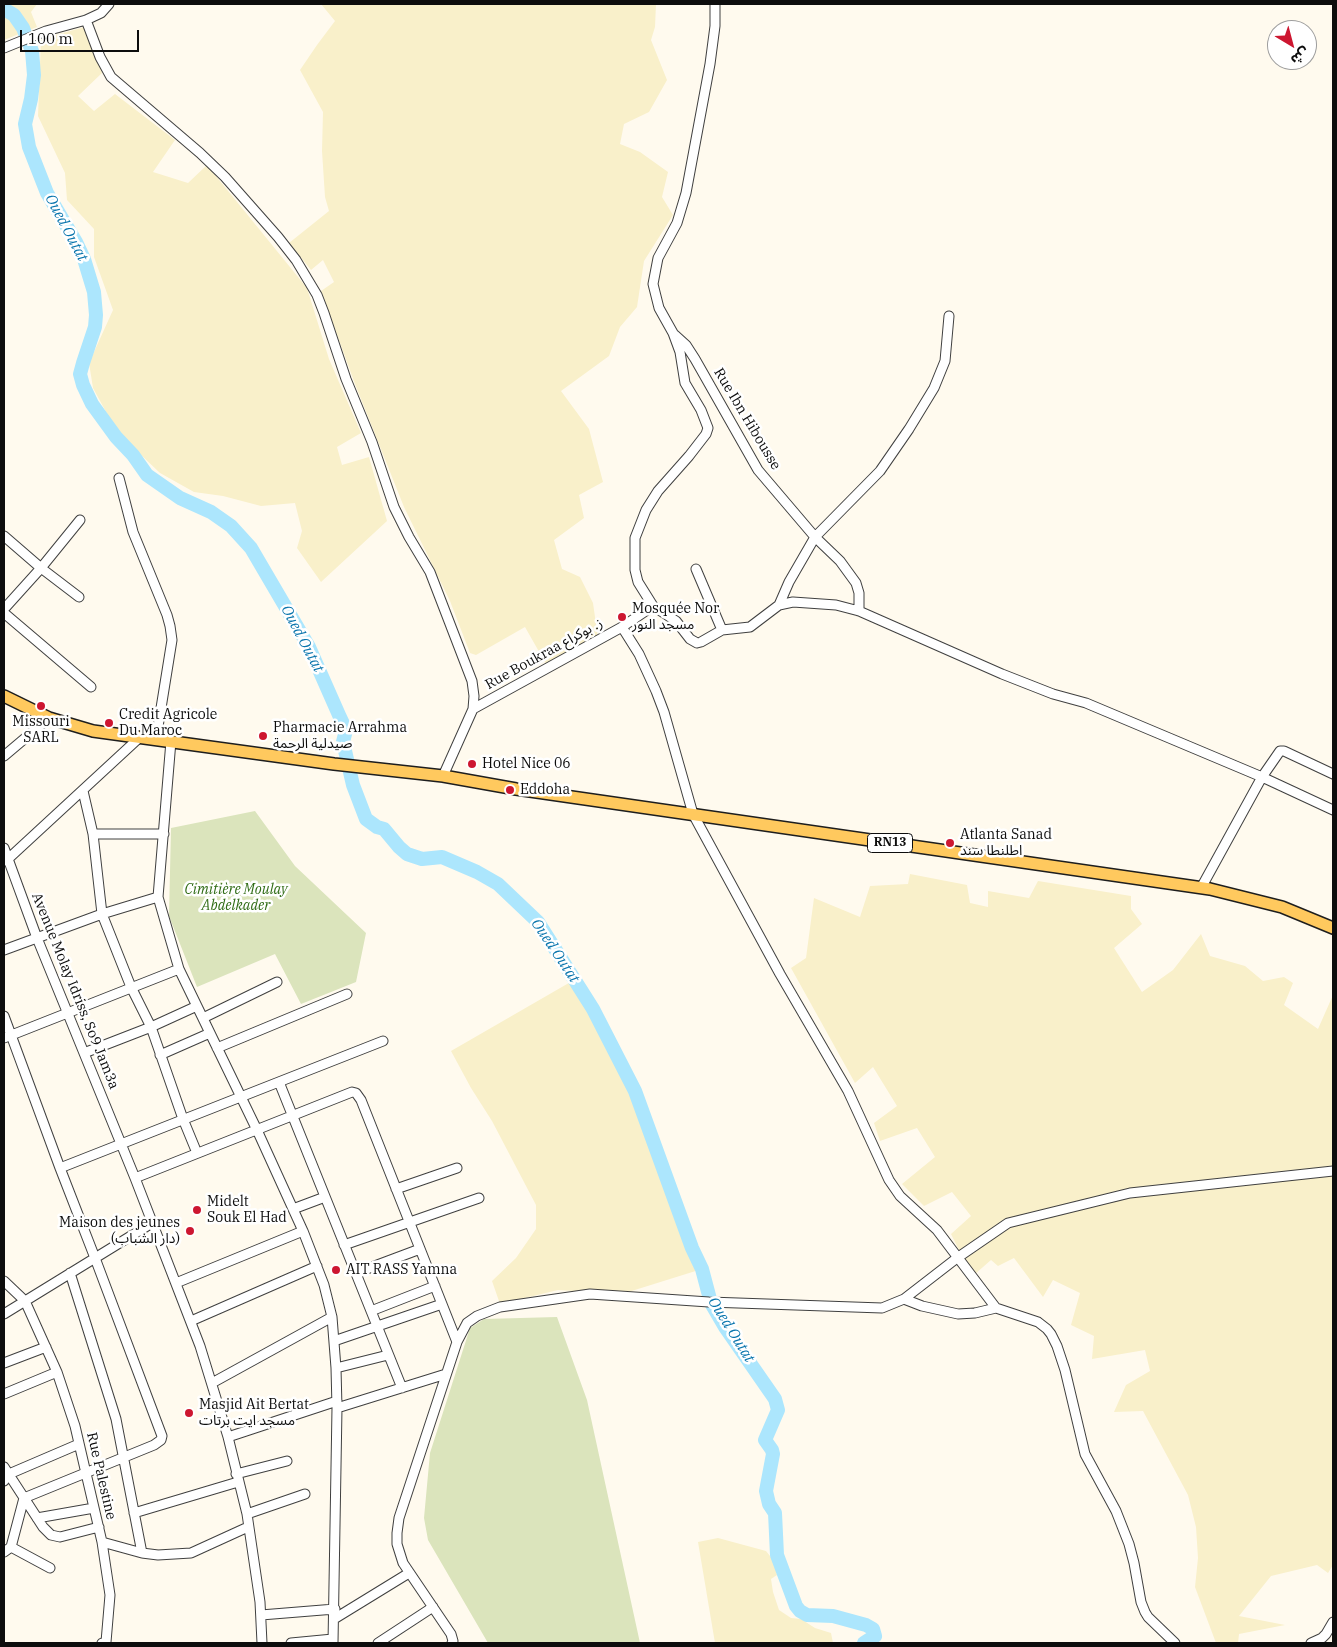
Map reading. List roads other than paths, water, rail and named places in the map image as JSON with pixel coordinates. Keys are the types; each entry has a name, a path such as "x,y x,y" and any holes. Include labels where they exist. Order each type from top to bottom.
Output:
{"main road":[{"name":"RN13","path":"4,696 49,718 92,731 395,772 443,776 516,789 1201,888 1282,907 1333,928"}],"street":[{"path":"4,48 46,31 86,20 101,13 109,4"},
{"path":"715,4 715,26 710,64 686,193 677,223 658,258 653,284 659,308 673,333 680,352 685,383 701,410 708,428 706,434 690,456 658,491 646,510 635,538 635,570 638,582 653,606 676,621 693,642 701,642 722,630 750,627 779,605 792,602 836,605 858,611 1002,674 1053,694 1086,703 1262,777 1333,810"},
{"path":"86,20 100,57 111,78 218,170 278,237 308,280 324,313 394,507 430,572 472,681 473,709 443,776"},
{"path":"779,605 789,582 815,536 880,471 917,417 941,374 945,361 949,316"},
{"name":"Rue Ibn Hibousse","path":"673,333 686,346 695,359 758,470 815,536 840,561 856,583 859,593 858,611"},
{"path":"119,478 133,532 167,614 172,640 156,739"},
{"path":"4,609 41,568 80,520"},
{"path":"4,536 79,597"},
{"path":"696,569 722,630"},
{"name":"Rue Boukraa ز. بوكراع","path":"473,709 622,628 653,606"},
{"path":"4,613 91,686"},
{"path":"622,628 643,662 656,691 664,712 693,814 780,974 848,1091 889,1180 900,1196 937,1230 996,1308"},
{"path":"4,756 49,718"},
{"path":"6,860 139,738"},
{"path":"171,741 158,897 179,968 303,1231 317,1266 332,1318 337,1404 333,1641 291,1643"},
{"path":"1201,888 1262,777 1280,752 1284,751 1333,774"},
{"path":"82,791 93,834 102,914 132,987 151,1027 197,1153"},
{"path":"93,834 164,834"},
{"name":"Avenue Molay Idriss, So9 Jam3a","path":"4,848 6,860 191,1321 212,1382 247,1514 256,1570 262,1643"},
{"path":"4,950 102,914 158,897"},
{"path":"8,1037 179,968"},
{"path":"203,1018 277,982"},
{"path":"217,1048 348,994"},
{"path":"84,1053 151,1027 197,1006"},
{"path":"4,1016 8,1037 95,1258 162,1436 154,1445 24,1498 7,1549 50,1568"},
{"path":"160,1055 210,1033"},
{"path":"60,1168 384,1041"},
{"path":"279,1082 402,1388"},
{"path":"135,1178 352,1092 356,1093 361,1100 457,1342"},
{"path":"396,1189 458,1168"},
{"path":"452,1643 451,1634 409,1573 399,1555 397,1544 399,1518 446,1374 457,1342 464,1327 471,1320 500,1307 590,1294 709,1302 882,1308 904,1299 1008,1223 1130,1193 1333,1171"},
{"path":"293,1209 325,1197"},
{"path":"344,1245 479,1198"},
{"path":"4,1314 152,1223"},
{"path":"176,1283 303,1231"},
{"path":"356,1274 420,1249"},
{"path":"191,1321 317,1266"},
{"path":"70,1274 116,1419 142,1552"},
{"name":"Rue Palestine","path":"4,1281 24,1301 57,1372 69,1406 99,1528 110,1595 110,1614 106,1642 102,1643"},
{"path":"371,1311 435,1286"},
{"path":"904,1299 922,1306 958,1314 975,1313 996,1308 1038,1322 1051,1334 1065,1370 1085,1454 1116,1511 1129,1544 1141,1602 1145,1612 1176,1643"},
{"path":"334,1341 442,1304"},
{"path":"212,1382 332,1318"},
{"path":"4,1364 46,1347"},
{"path":"336,1368 388,1355"},
{"path":"4,1394 57,1372"},
{"path":"228,1437 446,1374"},
{"path":"79,1444 5,1474 47,1532 56,1537 99,1528"},
{"path":"134,1513 287,1461"},
{"path":"247,1514 305,1494"},
{"path":"37,1518 94,1508"},
{"path":"102,1542 158,1555 191,1553 248,1527"},
{"path":"334,1620 409,1573"},
{"path":"378,1643 433,1607"},
{"path":"261,1615 334,1609"},
{"path":"1311,1643 1322,1638 1333,1622"}],"waterway":[{"name":"Oued Outat","path":"4,9 14,15 23,28 32,51 34,75 25,124 29,147 47,193 84,259 94,292 95,327 80,374 92,404 147,475 180,498 211,512 231,526 251,548 309,647 346,730 343,742 353,785 366,819 377,827 384,829 407,854 422,859 442,857 477,872 498,884 538,922 593,1009 635,1091 692,1248 702,1269 711,1303 725,1327 775,1399 778,1410 765,1440 773,1454 766,1491 769,1504 775,1513 777,1555 796,1606 807,1615 833,1616 866,1625 873,1629 875,1636 864,1643"}],"place":[{"name":"Mosquée Nor مسجد النور","path":"622,617"},
{"name":"Missouri SARL","path":"41,706"},
{"name":"Credit Agricole Du Maroc","path":"109,723"},
{"name":"Pharmacie Arrahma صيدلية الرحمة","path":"263,736"},
{"name":"Hotel Nice 06","path":"472,764"},
{"name":"Eddoha","path":"510,790"},
{"name":"Atlanta Sanad اطلنطا سند","path":"950,843"},
{"name":"Midelt Souk El Had","path":"197,1210"},
{"name":"Maison des jeunes (دار الشباب)","path":"190,1231"},
{"name":"AIT RASS Yamna","path":"336,1270"},
{"name":"Masjid Ait Bertat مسجد ايت برتات","path":"189,1413"}],"park label":[{"name":"Cimitière Moulay Abdelkader","path":"236,898"}]}
